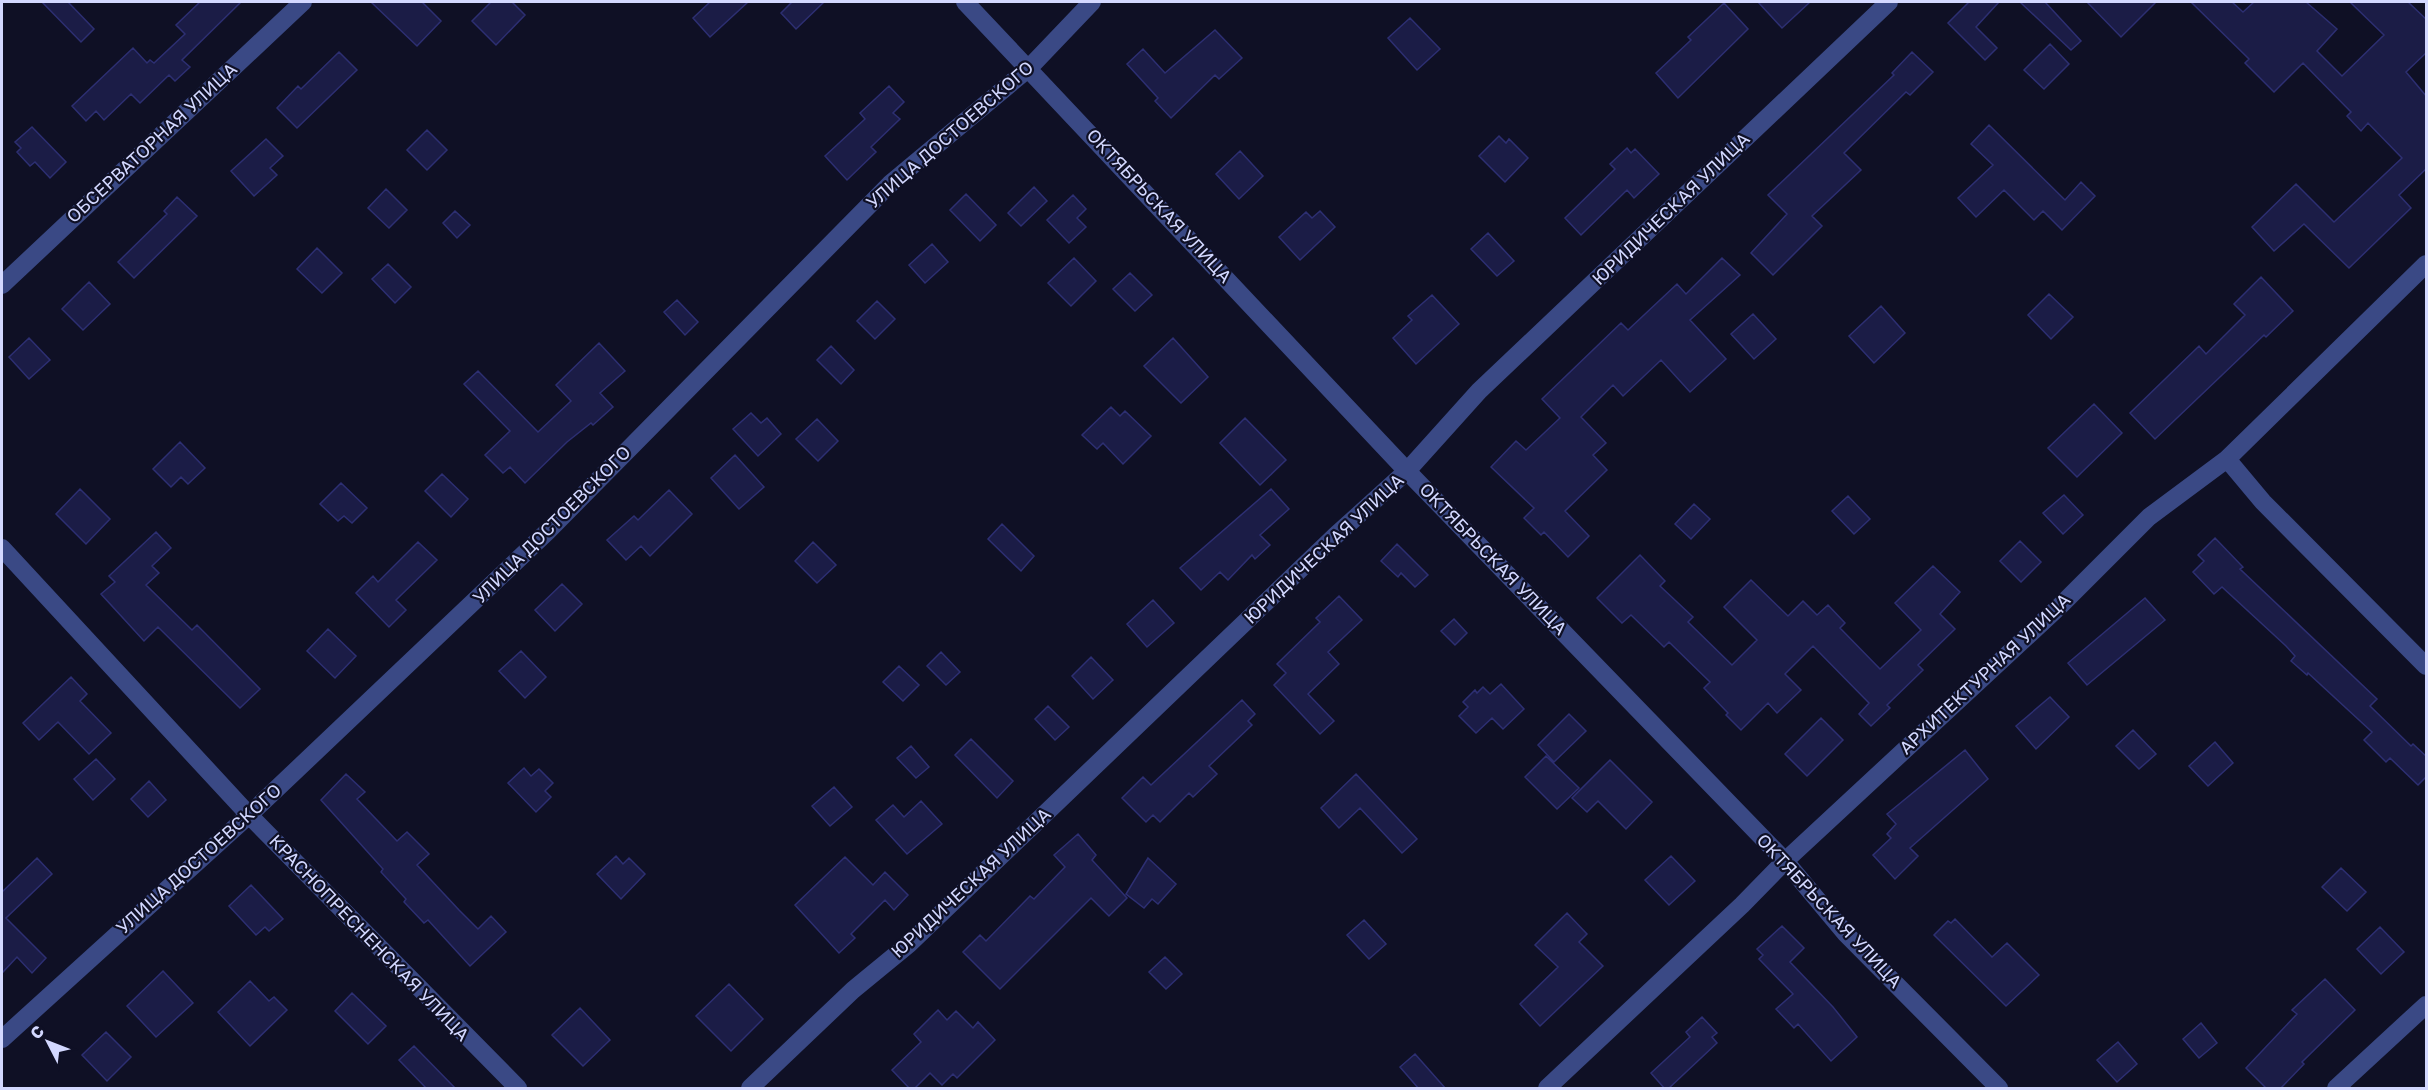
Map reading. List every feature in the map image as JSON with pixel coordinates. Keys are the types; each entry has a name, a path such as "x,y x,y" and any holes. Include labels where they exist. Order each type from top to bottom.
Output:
{"street":[{"name":"ОБСЕРВАТОРНАЯ УЛИЦА","path":"2,285 303,2"},
{"name":"ОКТЯБРЬСКАЯ УЛИЦА","path":"964,2 1029,68 1407,471 1785,861 1846,934 1999,1089"},
{"name":"УЛИЦА ДОСТОЕВСКОГО","path":"2,1039 249,815 548,531 890,184 1029,68 1092,2"},
{"name":"ЮРИДИЧЕСКАЯ УЛИЦА","path":"750,1089 853,990 909,944 1335,536 1407,471 1479,391 1889,2"},
{"name":"АРХИТЕКТУРНАЯ УЛИЦА","path":"1547,1089 1734,913 1785,861 2061,605 2149,517 2227,459 2427,264"},
{"path":"2227,459 2263,502 2427,666"},
{"name":"КРАСНОПРЕСНЕНСКАЯ УЛИЦА","path":"2,548 249,815 518,1089"},
{"path":"2336,1089 2427,1005"}],"building":[{"path":"42,2 68,2 94,29 81,42"},
{"path":"200,2 241,2 182,60 190,67 175,81 169,75 140,103 131,94 104,120 96,111 86,121 72,106 133,48 147,63 150,60 154,63 185,34 176,25"},
{"path":"371,2 422,2 441,21 417,46"},
{"path":"491,2 512,2 525,15 496,45 472,21"},
{"path":"710,2 748,2 710,37 693,18"},
{"path":"792,2 824,2 796,29 781,13"},
{"path":"1758,2 1810,2 1782,28"},
{"path":"1969,2 1999,2 1976,27 1997,48 1985,60 1948,23"},
{"path":"2020,2 2045,2 2081,41 2071,50"},
{"path":"2087,2 2156,2 2121,37"},
{"path":"2191,2 2232,2 2243,12 2254,2 2306,2 2337,29 2317,51 2342,76 2384,35 2350,2 2408,2 2427,20 2427,52 2406,72 2427,97 2427,168 2399,195 2411,208 2349,268 2304,224 2274,251 2252,227 2296,184 2334,222 2402,158 2368,123 2361,131 2347,116 2351,112 2303,63 2274,92 2245,63 2249,59"},
{"path":"1724,3 1748,29 1678,98 1656,73 1691,40 1688,37"},
{"path":"1410,18 1440,49 1417,70 1388,38"},
{"path":"1215,30 1242,58 1219,79 1215,75 1171,118 1155,101 1158,98 1127,64 1143,49 1165,73"},
{"path":"2050,44 2069,64 2044,89 2024,70"},
{"path":"339,52 357,70 297,128 277,108 298,86 301,89"},
{"path":"1912,52 1933,72 1910,95 1906,92 1844,153 1861,170 1812,216 1822,226 1773,275 1751,253 1787,214 1768,195 1894,75 1892,73"},
{"path":"889,86 904,102 893,113 900,119 871,147 876,152 847,180 825,156 865,119 860,113"},
{"path":"1989,125 2065,200 2081,182 2095,196 2062,230 2043,211 2034,220 2004,190 1976,217 1958,198 1993,165 1971,144"},
{"path":"32,127 66,162 50,178 35,162 30,166 17,152 21,148 15,142"},
{"path":"427,130 447,150 427,170 407,150"},
{"path":"1499,136 1506,143 1509,139 1528,158 1505,182 1479,156"},
{"path":"266,139 283,156 270,168 277,175 254,196 231,171"},
{"path":"1627,148 1631,153 1635,149 1659,174 1634,198 1627,190 1581,235 1565,218 1615,169 1610,164"},
{"path":"1240,151 1263,176 1239,199 1216,174"},
{"path":"1034,187 1047,201 1021,226 1008,213"},
{"path":"386,189 407,210 389,228 368,208"},
{"path":"966,194 996,225 980,241 950,210"},
{"path":"1073,195 1086,209 1077,218 1086,227 1069,243 1047,220"},
{"path":"177,197 197,216 134,278 118,262 167,214 164,211"},
{"path":"455,211 470,225 457,238 443,223"},
{"path":"1320,211 1335,227 1300,260 1279,237 1306,212 1312,218"},
{"path":"1488,233 1514,261 1497,276 1471,249"},
{"path":"932,244 948,262 925,283 909,265"},
{"path":"317,248 342,273 322,293 297,269"},
{"path":"1074,258 1096,281 1071,306 1048,283"},
{"path":"1722,258 1740,275 1690,320 1726,359 1690,392 1661,360 1623,396 1613,385 1581,417 1606,443 1593,455 1607,470 1565,511 1589,536 1568,557 1544,532 1541,535 1524,518 1534,508 1491,467 1516,441 1526,450 1560,418 1542,399 1621,323 1628,330 1677,284 1686,294"},
{"path":"388,264 411,287 395,303 372,279"},
{"path":"1130,273 1152,295 1135,311 1113,289"},
{"path":"2261,277 2293,311 2266,337 2264,335 2155,439 2130,413 2199,346 2206,354 2245,315 2234,304"},
{"path":"89,282 110,304 83,330 62,309"},
{"path":"2049,294 2073,317 2051,339 2028,315"},
{"path":"1432,295 1459,324 1416,364 1393,338 1412,320 1408,316"},
{"path":"677,300 698,322 685,335 664,312"},
{"path":"877,301 895,319 875,339 857,321"},
{"path":"1881,306 1905,333 1874,363 1849,336"},
{"path":"1753,314 1776,339 1754,359 1731,334"},
{"path":"29,338 50,360 29,379 9,357"},
{"path":"1173,338 1208,377 1181,403 1144,366"},
{"path":"599,343 625,371 600,393 613,407 593,425 591,423 567,442 525,483 510,467 503,473 485,455 510,431 464,384 478,371 538,432 571,401 556,385"},
{"path":"831,346 854,370 841,384 817,360"},
{"path":"2094,404 2122,433 2077,477 2048,448"},
{"path":"1111,407 1120,416 1125,411 1151,436 1123,464 1103,443 1097,449 1082,435"},
{"path":"751,413 761,423 767,418 781,434 758,456 733,429"},
{"path":"1245,418 1286,460 1260,485 1220,443"},
{"path":"817,419 838,441 818,461 796,439"},
{"path":"180,442 205,468 188,484 181,477 171,487 153,469"},
{"path":"735,455 764,487 739,509 711,478"},
{"path":"442,474 468,499 451,517 425,491"},
{"path":"341,483 367,508 352,523 344,516 338,521 320,504"},
{"path":"80,489 110,519 86,544 56,514"},
{"path":"1271,489 1289,509 1260,535 1270,545 1255,559 1252,555 1228,580 1220,572 1201,590 1180,568"},
{"path":"669,490 692,514 650,556 641,546 626,560 607,540 634,516 638,520"},
{"path":"2064,495 2083,515 2063,534 2043,513"},
{"path":"1848,496 1870,519 1854,534 1832,511"},
{"path":"1694,504 1710,519 1691,539 1675,524"},
{"path":"1002,524 1034,556 1021,571 988,539"},
{"path":"156,532 171,548 152,566 159,573 146,585 192,630 197,625 260,689 240,708 158,627 144,641 101,594 115,582 109,576"},
{"path":"2215,538 2243,567 2240,569 2377,699 2370,706 2411,746 2413,744 2427,757 2427,776 2418,785 2390,758 2386,762 2364,740 2372,732 2308,673 2307,675 2291,661 2295,656 2286,646 2222,587 2214,594 2193,572 2204,561 2198,555"},
{"path":"2020,541 2041,562 2021,582 2000,561"},
{"path":"418,542 437,560 396,600 406,610 389,627 356,593 373,576 378,582"},
{"path":"813,542 836,565 817,583 795,561"},
{"path":"1397,544 1428,575 1415,587 1401,573 1398,577 1381,561"},
{"path":"1640,555 1665,581 1660,586 1693,617 1688,622 1732,665 1757,640 1724,607 1751,580 1788,616 1803,601 1817,615 1828,605 1845,623 1840,628 1880,669 1921,630 1895,603 1933,566 1960,592 1940,614 1955,629 1918,665 1923,670 1887,705 1890,708 1871,726 1859,714 1869,703 1813,646 1785,674 1801,690 1777,713 1768,703 1741,730 1704,688 1710,682 1669,642 1664,647 1631,615 1622,623 1597,598"},
{"path":"562,584 582,604 555,631 535,610"},
{"path":"1339,596 1362,620 1328,652 1339,664 1308,694 1334,721 1320,734 1274,685 1286,673 1277,664 1320,622 1316,618"},
{"path":"2145,598 2165,620 2087,685 2068,663"},
{"path":"1153,600 1174,623 1147,647 1127,624"},
{"path":"1454,619 1467,633 1455,645 1441,631"},
{"path":"328,629 356,656 335,678 307,651"},
{"path":"521,651 546,677 525,698 499,671"},
{"path":"941,652 960,672 946,685 927,666"},
{"path":"1091,657 1113,680 1093,699 1072,676"},
{"path":"899,666 919,685 903,701 883,682"},
{"path":"71,677 87,694 80,701 111,733 89,754 58,722 39,740 23,723"},
{"path":"1501,684 1524,709 1503,729 1492,718 1476,733 1459,716 1468,707 1463,702 1475,690 1477,693 1483,687 1490,694"},
{"path":"2050,697 2069,717 2036,749 2016,726"},
{"path":"1242,700 1255,714 1248,721 1252,725 1209,766 1217,774 1193,797 1189,793 1160,822 1153,815 1146,822 1122,798 1143,777 1151,785"},
{"path":"1048,706 1069,727 1055,740 1035,719"},
{"path":"1569,714 1586,731 1554,762 1538,745"},
{"path":"1821,718 1843,740 1807,776 1785,754"},
{"path":"2133,730 2156,754 2139,769 2116,746"},
{"path":"971,739 1013,781 997,798 955,755"},
{"path":"2215,742 2233,763 2208,786 2189,766"},
{"path":"911,746 929,767 916,778 897,758"},
{"path":"1965,750 1988,779 1910,848 1918,856 1895,879 1873,855 1891,838 1887,834 1896,824 1887,814"},
{"path":"1546,756 1579,788 1557,809 1525,777"},
{"path":"96,759 115,779 93,800 74,779"},
{"path":"1610,760 1652,802 1626,829 1598,801 1587,812 1572,798"},
{"path":"524,768 531,776 539,769 553,783 545,791 551,797 536,812 508,783"},
{"path":"346,774 365,792 357,799 397,841 407,832 429,854 417,865 478,929 491,916 506,932 470,966 428,920 424,923 404,902 406,899 381,872 383,869 321,800"},
{"path":"1356,774 1417,839 1402,853 1360,808 1339,828 1321,808"},
{"path":"149,781 166,800 148,817 131,799"},
{"path":"834,787 852,807 830,826 812,806"},
{"path":"921,801 942,824 907,854 876,820 893,805 904,817"},
{"path":"1078,834 1096,855 1092,860 1127,898 1109,916 1091,898 1000,989 963,952 980,935 986,941 1030,896 1034,899 1065,867 1054,855"},
{"path":"616,856 623,864 629,858 645,874 621,899 597,874"},
{"path":"1671,856 1695,881 1669,905 1645,880"},
{"path":"845,857 873,885 885,872 908,895 894,910 885,900 851,934 855,938 839,953 795,905"},
{"path":"37,858 52,874 6,918 46,958 32,973 17,957 2,973 2,892"},
{"path":"1148,858 1176,884 1158,904 1152,899 1144,908 1126,894"},
{"path":"2341,868 2366,892 2347,911 2322,887"},
{"path":"251,885 283,919 269,931 265,927 256,935 229,906"},
{"path":"1567,913 1587,934 1579,942 1603,966 1540,1026 1520,1004 1558,967 1535,945"},
{"path":"1955,919 1992,957 2007,943 2039,975 2006,1006 1934,935 1948,921 1951,923"},
{"path":"1364,920 1386,944 1369,959 1347,935"},
{"path":"1782,926 1804,948 1790,962 1833,1007 1857,1037 1831,1061 1798,1024 1794,1028 1776,1009 1793,994 1759,959 1763,955 1757,949"},
{"path":"2380,927 2404,952 2381,974 2357,949"},
{"path":"1165,957 1182,974 1166,989 1149,972"},
{"path":"163,971 193,1003 156,1037 127,1006"},
{"path":"2325,979 2355,1010 2302,1062 2304,1064 2280,1089 2267,1089 2246,1068 2297,1014 2292,1010"},
{"path":"250,981 269,1001 274,997 287,1010 250,1046 218,1012"},
{"path":"729,984 763,1019 731,1051 696,1016"},
{"path":"352,993 386,1026 368,1044 335,1011"},
{"path":"580,1008 610,1040 583,1066 552,1035"},
{"path":"938,1010 947,1020 956,1011 973,1028 978,1022 995,1040 957,1078 953,1074 942,1085 930,1073 914,1089 910,1089 892,1070 921,1042 914,1034"},
{"path":"1702,1017 1717,1033 1712,1037 1717,1043 1668,1089 1665,1089 1651,1073 1690,1037 1686,1032"},
{"path":"2201,1023 2217,1043 2199,1058 2183,1039"},
{"path":"106,1032 131,1057 107,1081 82,1055"},
{"path":"2118,1042 2137,1064 2117,1082 2097,1060"},
{"path":"414,1046 456,1089 427,1089 399,1060"},
{"path":"1415,1054 1446,1089 1419,1089 1400,1067"}]}
